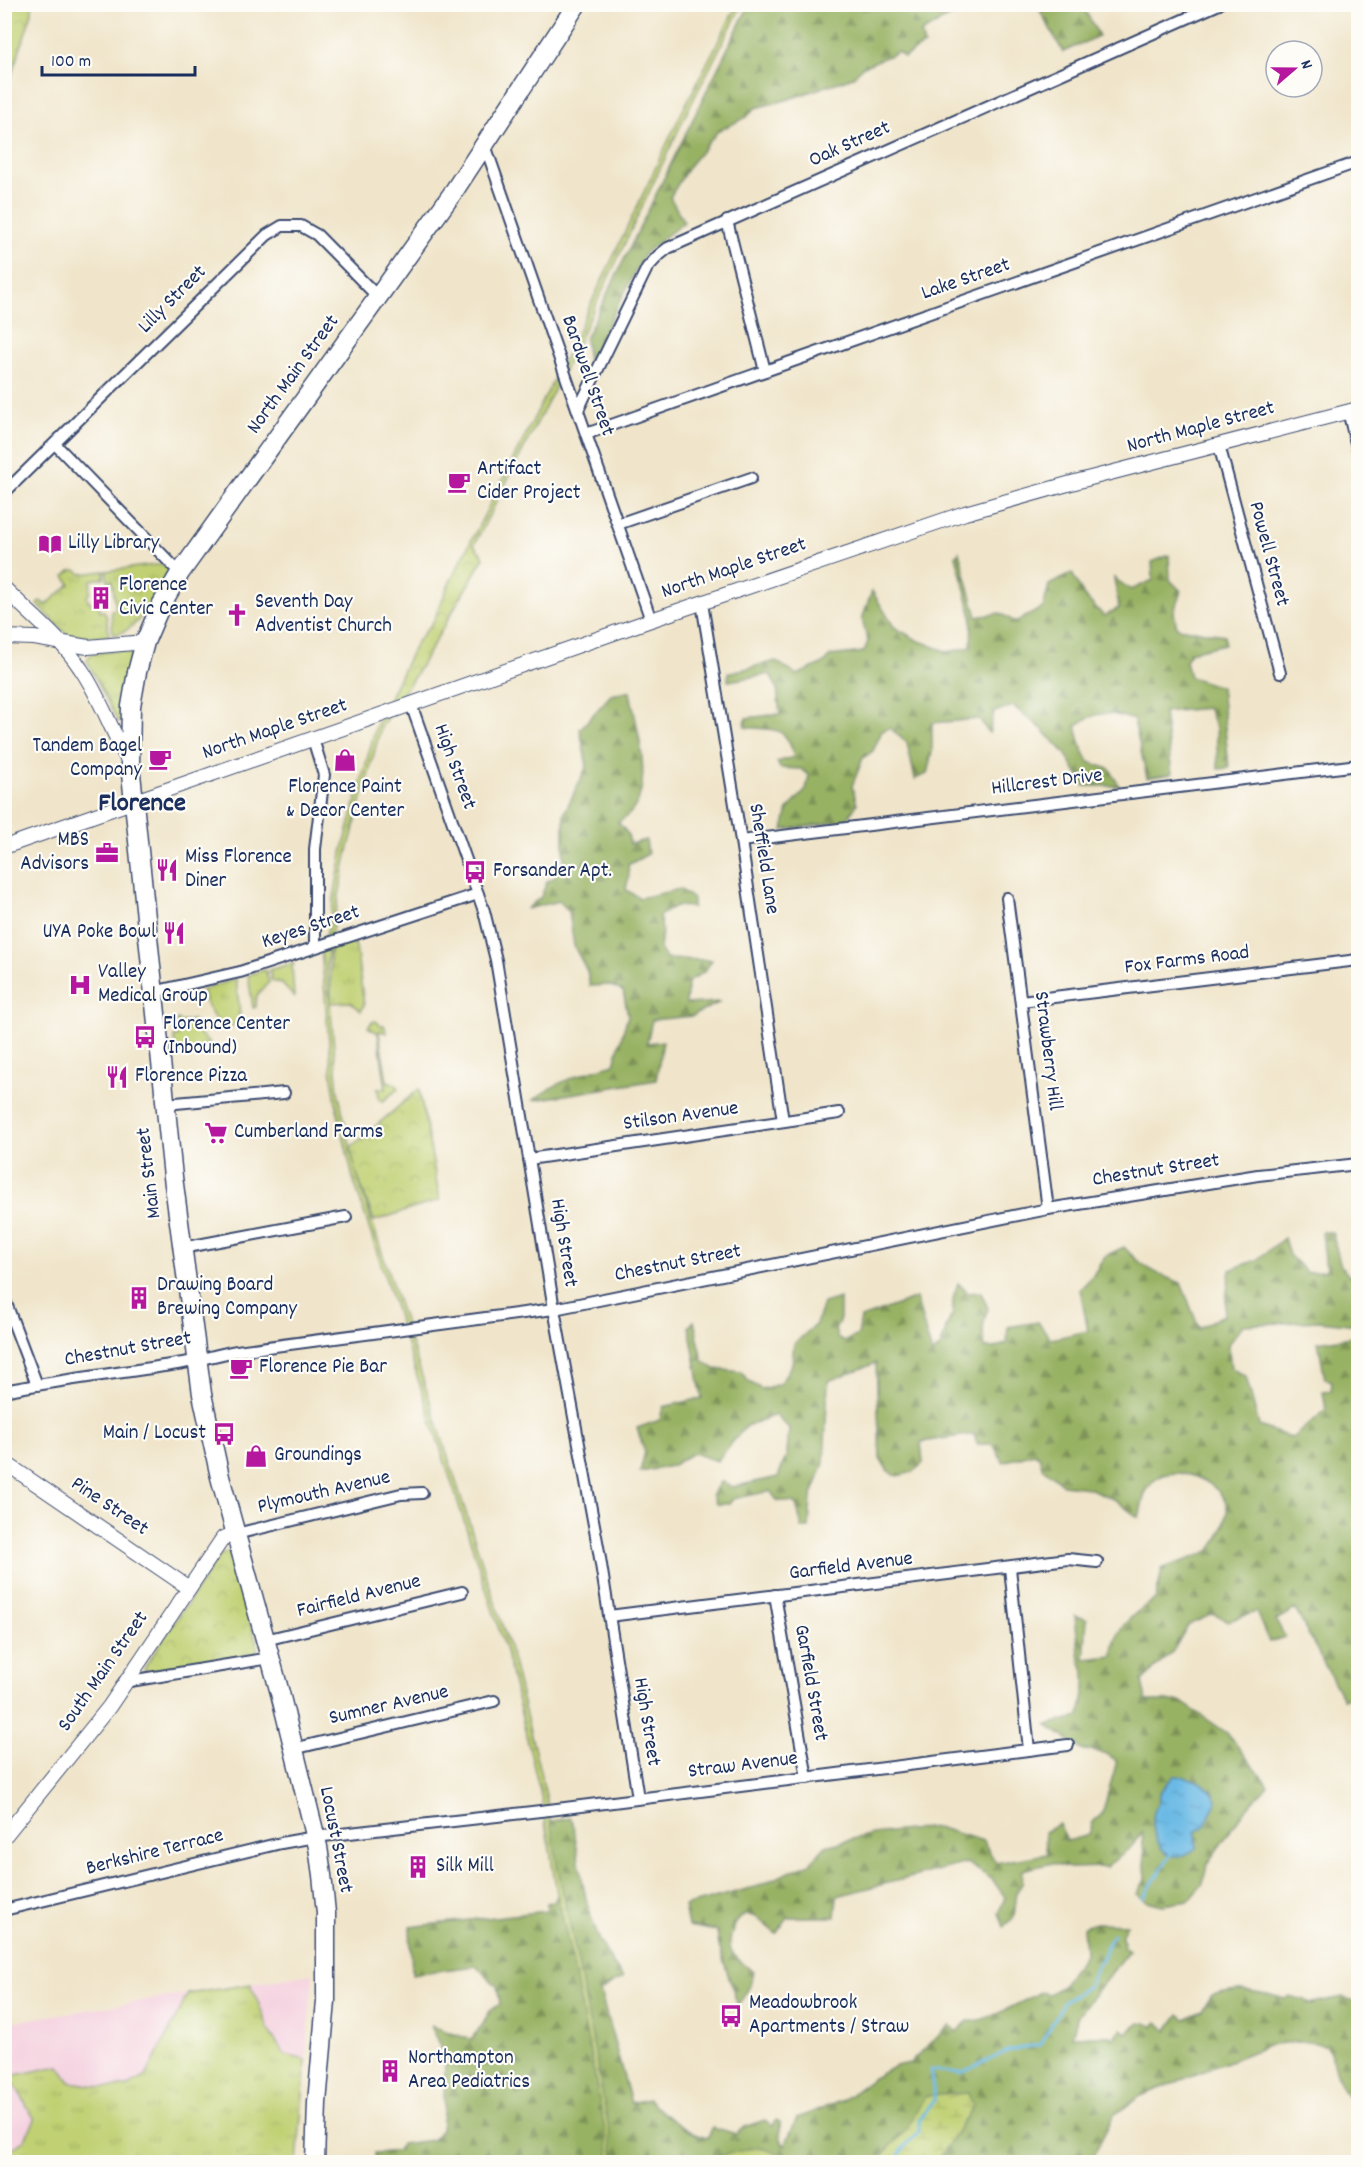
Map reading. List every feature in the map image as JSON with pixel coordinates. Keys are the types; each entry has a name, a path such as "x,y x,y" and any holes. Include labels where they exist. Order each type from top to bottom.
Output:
{"highway":[{"name":"North Main Street","path":"134,802 130,764 131,706 137,672 160,607 180,573 485,145 577,4"},
{"name":"Main Street","path":"134,802 165,1104 197,1360 211,1442 236,1534"},
{"name":"Locust Street","path":"236,1534 315,1837 325,1893 325,2021 317,2103 315,2163"}],"main road":[{"name":"North Maple Street","path":"4,847 651,620 965,513 1353,410"},
{"path":"4,588 61,642 82,670 115,739 130,764"},
{"path":"24,609 31,627 30,638"},
{"path":"4,637 30,638 88,647 146,642"},
{"name":"Pine Street","path":"4,1462 189,1588"},
{"name":"South Main Street","path":"4,1837 91,1730 223,1538 236,1534"}],"street":[{"name":"Oak Street","path":"578,410 648,268 653,260 677,243 1219,4"},
{"name":"Bardwell Street","path":"485,145 651,620"},
{"name":"Lake Street","path":"586,434 1359,162"},
{"path":"727,221 765,371"},
{"name":"Lilly Street","path":"4,493 242,260 267,236 282,226 301,226 317,235 378,297"},
{"path":"1353,410 1359,451"},
{"path":"55,444 180,573"},
{"name":"Powell Street","path":"1218,445 1280,673"},
{"path":"618,524 751,478"},
{"name":"Sheffield Lane","path":"702,603 783,1121"},
{"name":"High Street","path":"411,704 478,894 499,972 638,1798"},
{"path":"313,739 324,775 315,849 315,947"},
{"name":"Hillcrest Drive","path":"741,841 1359,765"},
{"name":"Keyes Street","path":"153,992 227,976 478,894"},
{"name":"Strawberry Hill","path":"1007,898 1048,1209"},
{"name":"Fox Farms Road","path":"1021,1001 1359,960"},
{"path":"165,1104 284,1092"},
{"name":"Stilson Avenue","path":"529,1160 839,1113"},
{"name":"Chestnut Street","path":"4,1391 197,1360 211,1355 237,1351 554,1309 1048,1209 1258,1174 1359,1164"},
{"path":"182,1248 346,1217"},
{"path":"4,1298 37,1385"},
{"name":"Plymouth Avenue","path":"236,1534 400,1494 422,1493"},
{"name":"Garfield Avenue","path":"609,1616 1068,1559 1097,1562"},
{"path":"1010,1568 1029,1750"},
{"name":"Fairfield Avenue","path":"124,1682 267,1649 462,1592"},
{"name":"Garfield Street","path":"775,1595 807,1778"},
{"name":"Sumner Avenue","path":"293,1749 494,1701"},
{"name":"Straw Avenue","path":"315,1837 1068,1745"},
{"name":"Berkshire Terrace","path":"4,1910 315,1837"}],"shaded area":[{"path":"313,1974 297,2162 5,2162 5,2023"}],"green space":[{"path":"5,4 32,5 32,13 5,95"},
{"path":"959,4 961,13 948,17 921,33 924,45 904,57 898,52 862,67 853,77 755,108 747,117 718,131 689,166 670,197 684,222 645,253 588,363 585,339 749,5"},
{"path":"737,5 742,5 685,116 572,355 474,545 484,557 419,669 381,727 347,854 328,952 327,969 338,1092 351,1148 419,1089 440,1200 374,1221 355,1169 509,1646 547,1800 557,1865 578,1963 615,2162 611,2162 557,1893 542,1800 505,1648 353,1178 332,1077 321,949 329,926 342,853 376,726 416,643 433,622 450,582 570,348 680,116"},
{"path":"1037,5 1082,5 1099,36 1063,52"},
{"path":"959,552 977,617 1000,613 1015,622 1043,608 1049,585 1072,573 1084,596 1104,616 1119,608 1114,578 1131,590 1153,580 1152,562 1169,555 1170,580 1181,591 1174,612 1177,628 1225,635 1225,644 1190,652 1186,661 1190,677 1221,687 1229,768 1218,769 1216,728 1208,708 1164,712 1172,774 1147,778 1134,720 1104,714 1091,717 1076,726 1081,746 1089,762 1110,769 1119,786 1084,786 1065,753 1042,729 1013,706 994,712 989,733 979,719 932,723 932,752 927,774 915,779 907,743 890,728 882,731 873,751 863,758 852,786 857,804 847,820 783,830 788,809 806,790 809,775 801,769 780,768 777,762 794,757 791,746 783,734 778,731 745,727 746,718 780,714 777,688 770,674 728,681 728,673 776,661 797,675 826,662 830,656 864,652 868,641 862,619 872,591 894,627 917,640 948,652 971,647 972,617 956,556"},
{"path":"163,564 168,568 170,574 146,609 133,625 113,635 111,610 116,609 112,581 108,581 106,571"},
{"path":"76,570 82,574 104,571 104,578 91,580 90,593 87,596 88,601 92,603 98,600 100,611 106,614 109,636 67,635 38,605 41,601 46,605 70,584 65,576 70,571"},
{"path":"125,650 132,655 132,660 122,720 118,722 87,661 94,653"},
{"path":"630,691 640,743 642,782 639,798 631,812 618,822 628,834 630,844 646,840 648,854 628,865 626,890 640,898 680,889 693,899 693,907 675,906 659,916 662,929 660,949 666,959 712,960 705,971 688,982 686,1004 720,1002 693,1016 652,1020 647,1043 663,1041 656,1080 534,1100 562,1082 614,1064 628,1015 623,991 609,985 590,986 587,971 574,946 569,911 559,901 526,909 541,897 547,881 554,878 564,860 564,814 587,766 580,729 611,695"},
{"path":"347,942 355,944 356,947 364,1005 361,1011 351,1002 331,1003 330,948"},
{"path":"293,963 294,997 282,984 272,981 269,970"},
{"path":"266,971 269,982 258,994 256,1007 253,1008 248,975"},
{"path":"236,979 240,1014 235,1025 228,1026 217,1021 212,1015 202,990"},
{"path":"177,1020 181,1022 193,1020 199,1033 213,1048 175,1052 174,1037 180,1032 176,1026"},
{"path":"376,1021 384,1025 387,1033 380,1031 379,1033 387,1081 396,1084 398,1089 383,1101 379,1099 378,1088 386,1089 378,1033 368,1027"},
{"path":"1322,1232 1332,1232 1341,1266 1349,1276 1358,1275 1358,1325 1318,1321 1243,1325 1228,1344 1231,1368 1246,1376 1259,1426 1292,1438 1326,1410 1323,1392 1331,1391 1332,1381 1325,1379 1318,1342 1358,1336 1358,1694 1343,1699 1295,1609 1276,1620 1285,1637 1269,1642 1256,1612 1228,1621 1213,1614 1188,1625 1173,1651 1142,1681 1146,1701 1180,1701 1227,1733 1268,1785 1242,1814 1207,1864 1203,1884 1188,1901 1163,1905 1147,1901 1137,1894 1146,1878 1142,1832 1132,1846 1106,1867 1070,1868 1052,1863 1023,1870 1022,1884 1017,1891 1014,1917 1004,1927 999,1913 1005,1897 992,1879 967,1863 837,1896 835,1917 788,1917 776,1934 756,1917 746,1914 737,1922 730,1940 731,1951 753,1972 750,1986 738,2006 719,1946 717,1931 688,1926 684,1906 758,1886 810,1863 826,1846 872,1834 936,1827 983,1841 996,1863 1047,1854 1044,1832 1059,1824 1067,1841 1089,1835 1093,1822 1102,1814 1117,1761 1105,1753 1083,1750 1047,1725 1080,1716 1085,1673 1080,1660 1075,1616 1087,1619 1084,1659 1113,1656 1116,1637 1126,1622 1156,1598 1162,1569 1210,1550 1222,1530 1227,1510 1226,1503 1214,1487 1195,1476 1173,1473 1163,1475 1151,1484 1144,1498 1139,1518 1115,1500 1089,1488 1063,1485 1042,1467 1039,1456 1034,1453 1003,1462 993,1444 977,1444 974,1434 921,1442 923,1463 913,1472 897,1476 888,1471 880,1459 876,1363 828,1381 824,1463 811,1498 809,1528 802,1528 796,1503 777,1500 770,1491 733,1499 729,1504 716,1504 712,1494 721,1481 732,1487 778,1477 787,1454 789,1428 776,1415 746,1426 717,1461 693,1453 671,1466 640,1472 645,1452 637,1428 660,1420 663,1407 702,1398 689,1327 694,1321 703,1361 715,1369 741,1372 749,1382 762,1389 780,1384 792,1364 794,1344 816,1324 823,1303 840,1298 840,1319 835,1330 838,1338 845,1341 858,1335 861,1318 916,1298 932,1354 941,1346 953,1313 953,1299 958,1283 968,1293 981,1292 988,1309 983,1328 985,1348 995,1348 1007,1343 1008,1327 1038,1322 1051,1339 1088,1331 1080,1289 1092,1277 1105,1256 1124,1247 1150,1269 1181,1283 1199,1328 1224,1315 1230,1270 1258,1259 1284,1238 1289,1255 1307,1273 1326,1270"},
{"path":"227,1552 232,1556 258,1648 254,1656 148,1674 144,1669 146,1665 220,1555"},
{"path":"570,1818 573,1822 583,1883 593,1923 610,1960 623,1977 600,1991 631,2103 648,2099 675,2122 699,2136 707,2138 713,2127 736,2134 744,2127 765,2120 773,2126 776,2120 780,2122 780,2135 785,2145 797,2118 841,2101 895,2066 910,2063 950,2025 956,2032 968,2021 983,2019 1041,1992 1049,1994 1061,1987 1085,1953 1083,1927 1096,1923 1127,1924 1122,1939 1123,1947 1129,1951 1078,2015 1072,2036 1111,2036 1113,2039 1122,2029 1127,2033 1136,2025 1145,2023 1153,2027 1158,2022 1167,2031 1179,2014 1185,2019 1202,2011 1212,1995 1231,1991 1269,1994 1285,1999 1289,1996 1305,2000 1312,2005 1343,1997 1358,2003 1358,2114 1338,2078 1326,2047 1321,2044 1298,2042 1267,2046 1141,2096 1114,2115 1093,2156 1099,2162 375,2162 374,2153 398,2151 401,2144 433,2140 441,2129 445,2066 440,2044 431,2026 472,2040 490,2011 500,2004 497,1986 476,1966 412,1974 410,1927 547,1911 547,1903 554,1902 558,1894 545,1822"},
{"path":"251,1984 270,2033 285,2055 306,2060 297,2162 5,2162 5,2155 24,2140 35,2120 10,2076 59,2066 70,2082 103,2087 127,2087 146,2076 188,1994"},
{"path":"968,2093 973,2106 937,2162 876,2162 906,2130 925,2096"},
{"path":"757,2147 801,2162 702,2162 703,2160"}],"water":[{"path":"1174,1776 1205,1785 1217,1800 1204,1827 1195,1832 1196,1848 1184,1855 1173,1856 1158,1843 1153,1821 1159,1802 1159,1793"}],"waterway":[{"path":"1143,1898 1172,1852"},
{"path":"895,2162 904,2147 919,2132 919,2121 935,2100 930,2070 961,2073 1008,2051 1041,2044 1064,2002 1088,1986 1113,1935"}],"place":[{"name":"Artifact Cider Project","path":"459,482"},
{"name":"Lilly Library","path":"50,544"},
{"name":"Florence Civic Center","path":"101,598"},
{"name":"Seventh Day Adventist Church","path":"237,615"},
{"name":"Tandem Bagel Company","path":"160,759"},
{"name":"Florence Paint & Decor Center","path":"345,760"},
{"name":"MBS Advisors","path":"107,853"},
{"name":"Miss Florence Diner","path":"167,870"},
{"name":"Forsander Apt.","path":"475,872"},
{"name":"UYA Poke Bowl","path":"174,933"},
{"name":"Valley Medical Group","path":"80,985"},
{"name":"Florence Center (Inbound)","path":"145,1037"},
{"name":"Florence Pizza","path":"117,1077"},
{"name":"Cumberland Farms","path":"216,1133"},
{"name":"Drawing Board Brewing Company","path":"139,1298"},
{"name":"Florence Pie Bar","path":"241,1368"},
{"name":"Main / Locust","path":"224,1434"},
{"name":"Groundings","path":"256,1456"},
{"name":"Silk Mill","path":"418,1867"},
{"name":"Meadowbrook Apartments / Straw","path":"731,2016"},
{"name":"Northampton Area Pediatrics","path":"390,2071"}],"district":[{"name":"Florence","path":"142,804"}]}
